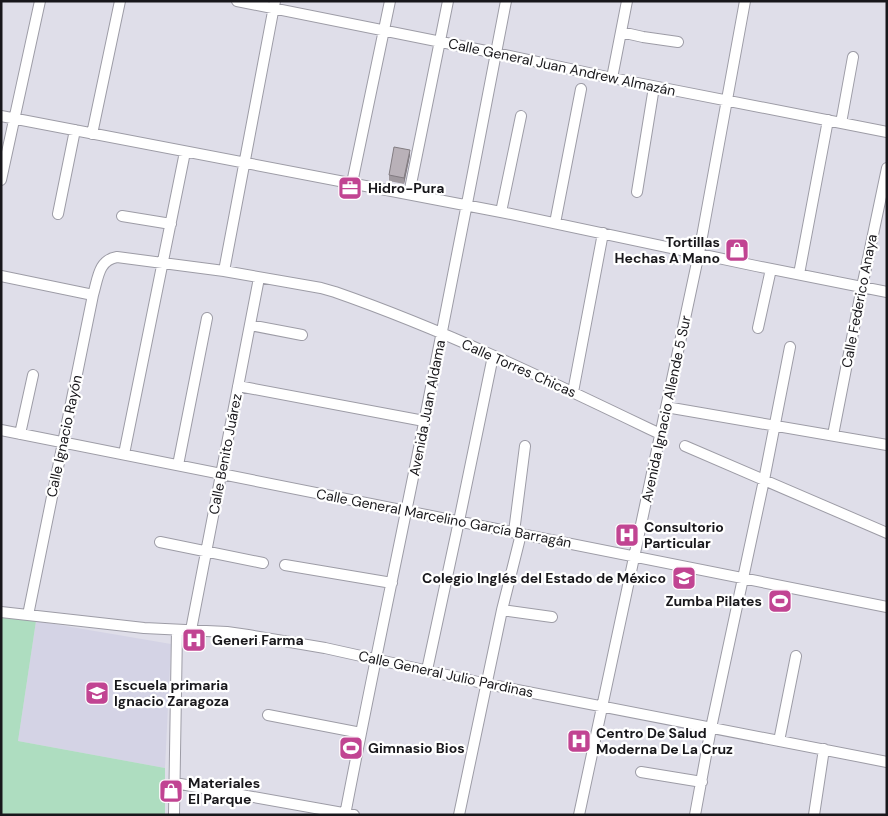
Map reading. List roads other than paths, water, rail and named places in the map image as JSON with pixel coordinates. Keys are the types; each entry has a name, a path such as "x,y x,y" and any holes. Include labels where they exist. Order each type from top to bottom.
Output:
{"street":[{"path":"1,180 40,1"},
{"path":"92,134 120,1"},
{"name":"Calle General Juan Andrew Almazán","path":"236,1 274,5 385,31 654,87 887,132"},
{"path":"352,184 390,1"},
{"path":"409,194 448,1"},
{"name":"Avenida Juan Aldama","path":"348,814 361,733 442,334 506,1"},
{"path":"612,78 627,1"},
{"name":"Avenida Ignacio Allende 5 Sur","path":"579,815 698,253 745,1"},
{"path":"224,271 274,5"},
{"path":"621,32 678,42"},
{"path":"840,123 853,56"},
{"path":"637,192 654,87"},
{"path":"555,224 581,89"},
{"path":"1,116 466,205 887,292"},
{"path":"501,212 521,116"},
{"path":"799,274 828,120"},
{"path":"58,214 75,130"},
{"path":"124,454 185,152"},
{"name":"Calle Federico Anaya","path":"832,436 887,168"},
{"path":"122,216 171,224"},
{"path":"573,392 603,233"},
{"name":"Calle Torres Chicas","path":"107,260 117,258 164,263 224,271 321,288 442,334 573,392 660,434"},
{"name":"Calle Ignacio Rayón","path":"28,615 93,295 103,264 107,260"},
{"path":"758,328 771,269"},
{"path":"1,276 93,295"},
{"name":"Calle Benito Juárez","path":"191,630 259,278"},
{"path":"178,465 207,318"},
{"path":"250,325 302,334"},
{"path":"695,815 711,728 764,480 790,347"},
{"path":"427,670 493,356"},
{"path":"20,434 33,375"},
{"path":"238,386 424,421"},
{"path":"666,407 887,445"},
{"name":"Calle General Marcelino García Barragán","path":"1,430 887,607"},
{"path":"458,815 487,684 517,533 525,446"},
{"path":"685,446 887,532"},
{"path":"160,542 263,563"},
{"path":"285,565 392,584"},
{"path":"502,610 552,618"},
{"name":"Calle General Julio Pardinas","path":"1,612 144,628 248,634 376,659 487,684 887,762"},
{"path":"174,815 177,630"},
{"path":"779,741 796,656"},
{"path":"268,715 361,733"},
{"path":"814,815 824,749"},
{"path":"641,772 702,782"},
{"path":"175,783 348,814"}],"place":[{"name":"Hidro-Pura","path":"350,188"},
{"name":"Tortillas Hechas A Mano","path":"737,250"},
{"name":"Consultorio Particular","path":"627,535"},
{"name":"Colegio Inglés del Estado de México","path":"684,578"},
{"name":"Zumba Pilates","path":"780,601"},
{"name":"Generi Farma","path":"194,640"},
{"name":"Escuela primaria Ignacio Zaragoza","path":"97,693"},
{"name":"Centro De Salud Moderna De La Cruz","path":"579,741"},
{"name":"Gimnasio Bios","path":"351,748"},
{"name":"Materiales El Parque","path":"171,791"}]}
